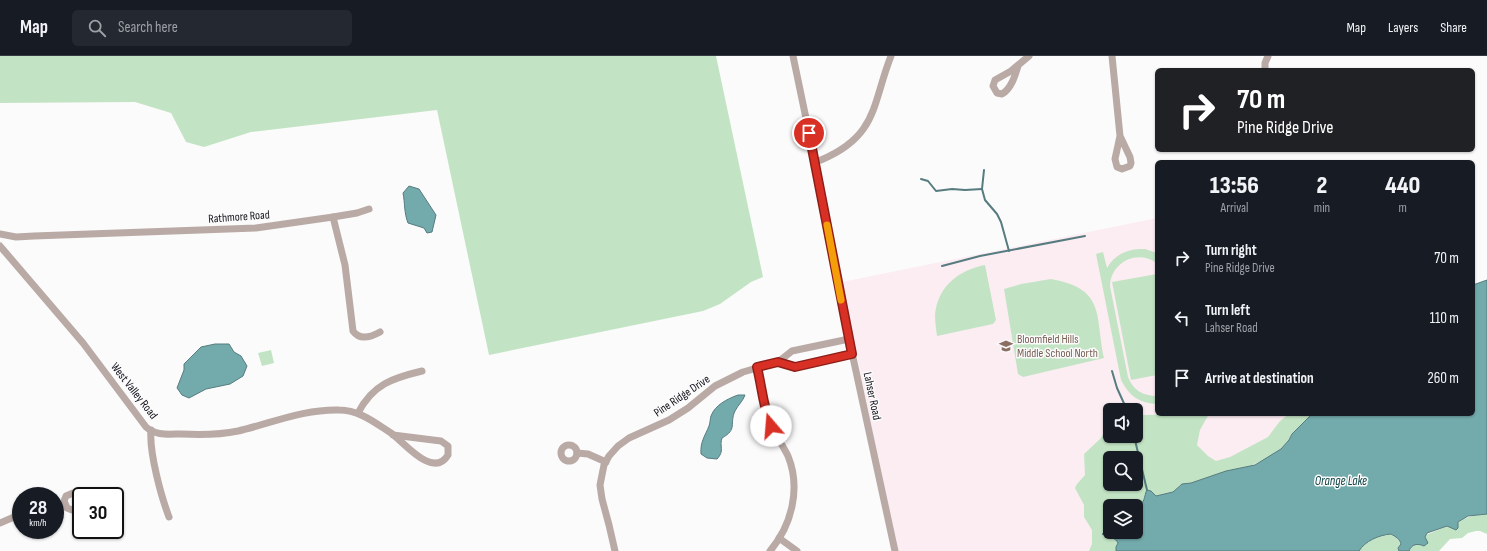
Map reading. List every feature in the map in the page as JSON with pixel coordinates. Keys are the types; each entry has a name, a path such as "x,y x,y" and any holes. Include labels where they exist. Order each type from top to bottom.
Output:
{"street":[{"name":"Lahser Road","path":"793,56 817,171 852,354 895,551"},
{"path":"821,160 851,141 867,123 877,101 891,56"},
{"path":"1018,66 1029,56"},
{"path":"1112,56 1120,136"},
{"path":"1264,68 1268,56"},
{"name":"Rathmore Road","path":"0,234 16,237 256,228 357,213 369,208"},
{"path":"333,217 345,265 353,331 356,335 364,337 371,337 380,332"},
{"name":"West Valley Road","path":"0,246 82,343 146,427 151,430 164,434 208,434 236,431 310,412 336,410 350,411 358,413 393,434 423,460 437,462 444,460 447,456 449,450 448,446 441,441 393,434"},
{"name":"Pine Ridge Drive","path":"615,551 600,490 601,476 606,462 615,449 624,441 669,420 727,379 757,367 778,362 792,351 849,339"},
{"name":"Pine Ridge Drive","path":"778,362 795,367 852,354"},
{"path":"757,367 769,420 786,454 792,473 794,492 791,511 779,538 770,551"},
{"path":"358,413 371,395 384,384 398,377 422,371"},
{"path":"151,430 150,441 152,454 169,517"},
{"path":"577,453 588,454 606,462"},
{"path":"72,494 66,496 64,504 67,508 72,510"},
{"path":"0,523 12,518"},
{"path":"779,538 797,551"}],"shaded area":[{"name":"Bloomfield Hills Middle School North","path":"1155,218 1155,416 1421,416 1260,551 897,551 842,282"}],"green space":[{"path":"0,56 716,56 763,277 751,282 720,304 703,311 489,355 437,110 251,132 204,147 186,142 171,113 135,102 0,103"},
{"path":"1145,249 1155,252 1155,262 1141,257 1126,260 1120,264 1111,278 1110,286 1128,377 1136,389 1147,395 1155,396 1155,404 1135,398 1127,390 1121,380 1096,254 1103,252 1107,268 1116,257 1129,251"},
{"path":"985,265 996,320 993,324 937,336 935,314 940,295 951,281 959,275 976,267"},
{"path":"1155,274 1155,375 1131,380 1112,282"},
{"path":"1051,279 1069,284 1081,290 1090,297 1095,306 1098,317 1104,358 1023,377 1018,374 1004,289 1021,284"},
{"path":"271,350 274,363 262,366 258,353"},
{"path":"1143,415 1208,416 1200,430 1197,445 1208,456 1216,461 1230,457 1268,437 1280,421 1286,416 1310,416 1292,434 1281,449 1268,458 1248,467 1226,471 1191,483 1180,485 1173,492 1156,496 1151,491 1145,494 1143,502 1143,499 1103,499 1103,539 1114,539 1117,541 1116,551 1089,551 1092,544 1092,530 1084,517 1084,505 1075,488 1085,475 1084,454 1103,434 1103,443 1143,443"},
{"path":"1487,514 1487,534 1476,531 1468,533 1462,538 1450,539 1439,551 1409,551 1414,545 1417,544 1424,546 1426,535 1447,526 1450,526 1453,529 1456,525 1468,517"},
{"path":"1391,534 1398,538 1401,544 1398,548 1399,551 1359,551 1365,544 1373,539"}],"water":[{"path":"409,186 419,189 436,215 432,232 427,233 424,228 408,223 403,193"},
{"name":"Orange Lake","path":"1487,280 1487,514 1468,516 1458,522 1458,528 1456,530 1447,526 1427,533 1425,537 1428,543 1424,546 1415,545 1409,551 1399,551 1398,548 1401,544 1398,538 1391,534 1373,539 1365,544 1359,551 1116,551 1118,543 1114,539 1143,539 1143,501 1147,490 1151,491 1156,496 1173,492 1182,484 1191,483 1226,471 1255,465 1281,449 1292,434 1310,416 1475,416 1475,284"},
{"path":"215,344 229,344 234,352 241,356 247,366 243,376 230,384 206,389 189,398 182,395 177,388 184,370 184,364 201,347"},
{"path":"738,395 745,395 733,416 732,429 722,438 721,453 717,459 707,458 701,454 701,446 709,426 711,416 715,409 722,403"}],"waterway":[{"path":"984,170 982,189 985,200 997,214 1001,222 1009,251"},
{"path":"921,179 928,181 936,191 952,189 982,189"},
{"path":"942,266 980,256 1085,236"},
{"path":"1112,371 1124,403"},
{"path":"1136,443 1147,490"}],"slow traffic":[{"path":"827,225 841,300"}],"place":[{"name":"Bloomfield Hills Middle School North","path":"1006,346"}],"route":[{"path":"771,426 765,408 762,386 757,367 778,362 795,367 811,362 852,354 809,133"}]}
